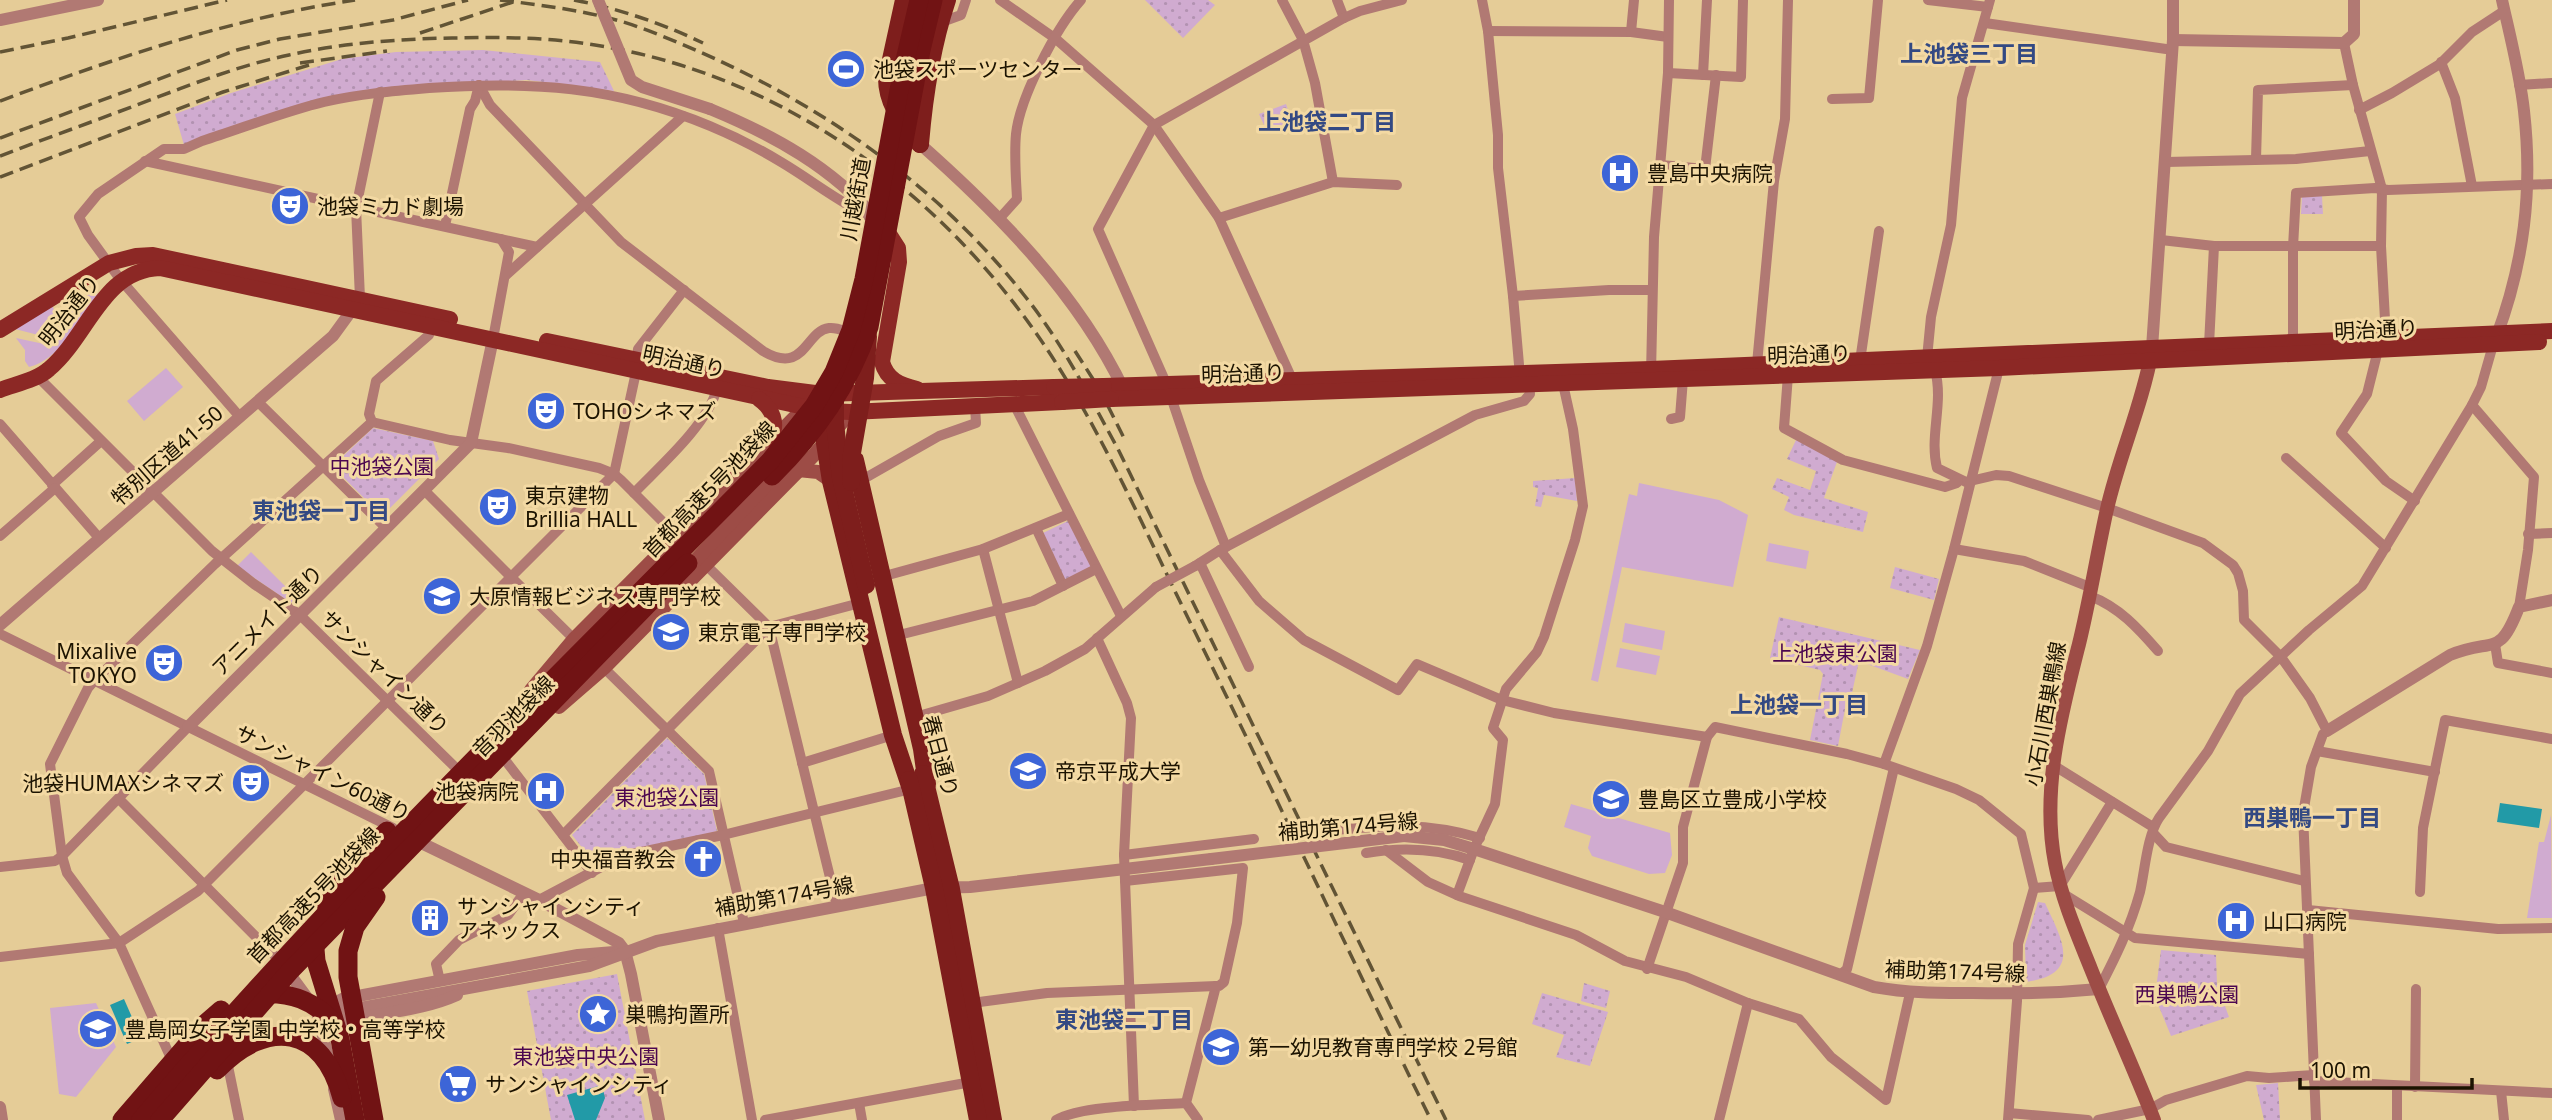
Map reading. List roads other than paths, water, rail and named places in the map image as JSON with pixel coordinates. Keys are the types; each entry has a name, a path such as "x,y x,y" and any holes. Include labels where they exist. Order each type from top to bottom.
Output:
{"highway":[{"path":"904,0 887,89 893,107 920,144"},
{"name":"川越街道","path":"841,403 834,371 850,330 864,277 903,56 918,0"},
{"name":"首都高速5号池袋線","path":"141,1120 306,933 770,461 802,424 834,372 850,330 864,279 902,69 918,0"},
{"name":"川越街道","path":"841,403 860,333 934,0"},
{"name":"首都高速5号池袋線","path":"160,1120 291,970 466,777 788,461 815,429 842,389 862,348 874,309 920,50 934,0"},
{"path":"920,144 922,116 939,23 947,0"},
{"path":"884,228 871,263 860,333 840,363 841,403 860,481 870,588 893,735 919,787"},
{"path":"884,228 876,303 825,443 831,481 870,588 895,636 915,717 919,787"},
{"name":"春日通り","path":"841,403 852,453 851,490 870,588"},
{"name":"春日通り","path":"841,403 841,478 972,1003 993,1120"},
{"path":"355,1120 340,1039 316,961 314,936 319,911 337,882 470,747 540,695"},
{"path":"374,1120 348,977 351,939 366,907 442,828 466,777"},
{"name":"春日通り","path":"943,889 978,1120"},
{"path":"122,1120 206,1023 221,1010 248,997 278,993 292,995 315,1006 338,1029 352,1062 363,1120"},
{"path":"170,1120 236,1053 257,1039 276,1036 301,1040 321,1055 339,1087 346,1120"}],"main road":[{"path":"884,228 898,248 899,262 882,362 888,376 897,383 929,392"},
{"name":"明治通り","path":"0,330 109,263 136,256 164,256 357,303 636,365 768,387 841,403 975,406 1014,404 1058,395"},
{"name":"明治通り","path":"0,390 37,376 54,365 120,279 142,269 160,268 357,303 425,324 494,334"},
{"path":"82,281 100,280 108,286 109,293"},
{"name":"明治通り","path":"636,365 717,389 804,408 929,392 1058,395 1651,375 1683,379 1788,375 1931,364 2495,339 2552,331"},
{"name":"明治通り","path":"2495,339 2552,342"},
{"name":"明治通り","path":"1169,390 1292,379 1524,379 1563,384 1757,364 1860,361 1999,368 2151,354 2209,345 2292,342 2382,344"},
{"name":"小石川西巣鴨線","path":"2151,354 2147,381 2108,508 2066,695 2053,765 2050,822 2061,889 2099,989 2152,1115"},
{"name":"音羽池袋線","path":"131,1120 275,956 399,831 466,777 495,734 774,455 806,416 834,371"},
{"path":"759,398 771,411 774,419 771,439"},
{"name":"音羽池袋線","path":"170,1120 418,841 698,564 841,403"},
{"path":"506,752 604,668 698,564 825,443 841,403"},
{"path":"495,734 574,639 804,408"},
{"path":"771,439 791,448 797,457 799,470"},
{"path":"799,470 818,472 831,481"}],"street":[{"path":"0,20 98,0"},
{"path":"598,0 631,80 642,87 747,124 791,147 846,188 884,228"},
{"path":"939,23 961,15 966,0"},
{"path":"1000,0 1056,39 1154,125 1219,218 1292,379"},
{"path":"999,219 1017,199 1016,135 1023,101 1056,39 1081,0"},
{"path":"1282,0 1303,40 1321,111 1333,182"},
{"path":"1337,0 1344,18"},
{"path":"1402,0 1344,18 1154,125 1098,229 1169,390 1223,548 1259,601 1304,640 1398,690 1417,664 1502,700 1554,713 1707,737"},
{"path":"915,717 988,696 1072,657 1156,587 1198,565 1223,548 1475,415 1524,401 1530,394 1524,379 1513,296 1498,168 1498,135 1488,31 1482,0"},
{"path":"1631,32 1634,0"},
{"path":"1651,375 1654,237 1668,73 1669,0"},
{"path":"1703,75 1707,0"},
{"path":"1668,73 1741,77 1743,0"},
{"path":"1757,364 1774,181 1785,119 1788,0"},
{"path":"1832,99 1869,97 1878,0"},
{"path":"1928,0 1989,3 1962,98 1951,225 1931,317 1931,364 1940,397 1934,455 1937,468 1966,482 1996,475 2009,476 2203,543 2233,565 2241,581 2244,620 2281,657 2310,698 2327,731"},
{"path":"2151,354 2166,162 2173,0"},
{"path":"1985,23 2173,45 2344,43 2354,34 2354,0"},
{"path":"2099,989 2127,934 2153,830 2208,751 2240,694 2309,630 2362,586 2416,501 2481,387 2523,243 2528,183 2524,108 2503,6 2441,62 2359,110"},
{"path":"1488,31 1631,32 1668,37"},
{"path":"2344,43 2359,110 2382,188 2382,344 2367,394 2341,433 2386,481 2416,501"},
{"path":"2441,62 2455,98 2472,186"},
{"path":"1661,166 1706,169 1716,75"},
{"path":"2519,85 2552,83"},
{"path":"240,417 120,279 88,235 79,217 98,194 164,149 184,149 322,103 380,92 527,84 588,91 683,116 748,143 884,228"},
{"path":"478,85 485,99 621,242 760,349 776,357 794,357 807,349 826,328 860,333"},
{"path":"445,226 470,109 475,101 478,85"},
{"path":"2256,159 2258,90 2353,85"},
{"path":"357,303 356,208 380,92"},
{"path":"505,276 683,116"},
{"path":"920,144 999,219 1039,262 1092,334 1125,392"},
{"path":"184,149 188,171"},
{"path":"2166,162 2297,159 2370,151"},
{"path":"145,161 537,247"},
{"path":"1219,218 1333,182 1398,185"},
{"path":"2292,342 2296,193 2552,184"},
{"path":"1860,361 1879,231"},
{"path":"471,443 509,252 501,239"},
{"path":"2161,240 2214,246 2381,246"},
{"path":"2209,345 2214,246"},
{"path":"0,957 119,943 205,885 614,474 638,349 684,290"},
{"path":"1513,296 1652,290"},
{"name":"特別区道41-50","path":"0,625 333,336 357,303"},
{"path":"372,422 369,414 376,381 429,335 429,328 425,324"},
{"path":"1840,975 1847,969 1889,766 1954,549 1999,368"},
{"path":"1788,375 1784,428 1843,460 1945,487 1956,483 1958,479"},
{"name":"サンシャイン通り","path":"37,376 221,559 300,615 466,777"},
{"path":"1671,419 1681,417 1683,379"},
{"path":"1457,895 1494,804 1503,740 1493,728 1502,700 1506,689 1537,652 1544,637 1583,506 1573,429 1563,384"},
{"path":"634,492 686,440 715,398 717,389"},
{"path":"258,401 386,528"},
{"path":"1014,404 1121,616"},
{"path":"2316,1120 2303,814 2311,767 2323,734 2451,655 2467,648 2502,641 2510,632 2519,607 2534,477 2472,405"},
{"path":"860,481 939,436 976,423 975,406"},
{"path":"372,422 599,468 614,474 676,535"},
{"path":"175,1067 119,943 68,873 62,856 50,764 94,681 221,559 372,422"},
{"path":"0,424 100,539"},
{"path":"0,536 101,441"},
{"name":"アニメイト通り","path":"62,856 471,443"},
{"path":"2286,457 2386,548"},
{"path":"424,490 574,639"},
{"path":"563,835 769,627 1069,514"},
{"path":"1036,528 1063,586"},
{"path":"2528,534 2552,533"},
{"path":"982,549 1018,683"},
{"path":"1954,549 2024,561 2091,592 2129,618 2158,651"},
{"path":"698,564 769,627 837,906"},
{"path":"1198,565 1249,667"},
{"path":"895,636 1033,601 1096,569"},
{"path":"2519,607 2552,600"},
{"name":"サンシャイン60通り","path":"0,634 539,900 608,936 625,951"},
{"path":"1097,638 1131,718 1124,875 1134,1106"},
{"path":"2495,644 2498,663 2552,673"},
{"path":"604,668 709,771 744,923"},
{"path":"2420,892 2423,828 2445,720 2552,739"},
{"path":"1647,969 1683,863 1683,827 1707,737 1715,727 1889,766 1979,800 2021,834 2034,888 2018,944 2008,1117 2088,1120"},
{"path":"802,763 893,735"},
{"path":"2317,751 2435,772"},
{"path":"506,752 592,873"},
{"path":"2053,765 2153,830 2166,847 2304,881"},
{"path":"539,900 622,856 723,835 919,787"},
{"path":"118,799 275,956 317,1011 341,1120"},
{"path":"2061,889 2112,802"},
{"path":"1323,831 1397,825 1429,826 1475,849"},
{"name":"補助第174号線","path":"317,1011 344,1011 589,966 646,944 837,906 943,889 1124,875 1210,859 1404,836 1444,840 1475,849 1665,912 1874,987 1910,993 2017,994 2099,989"},
{"path":"1124,855 1254,839"},
{"path":"1366,853 1386,850 1475,849"},
{"path":"1386,850 1428,882 1457,895 1576,935 1625,961 1647,969 1686,977 1748,1003 1799,1019 1831,1057 1885,1100 1910,993"},
{"path":"0,866 55,861 62,856"},
{"path":"972,1003 1047,993 1221,985 1232,946 1243,867 1124,875"},
{"path":"2034,888 2061,889 2136,938 2309,954"},
{"path":"440,981 436,964 458,940 508,915 524,893"},
{"path":"2308,910 2498,929 2552,928"},
{"path":"718,928 752,1120"},
{"path":"625,951 659,1120"},
{"name":"補助第174号線","path":"317,1011 342,999 586,954 625,951"},
{"path":"1198,1120 1186,1103 1216,986"},
{"path":"322,1028 346,1020 439,1003 476,987"},
{"path":"2415,1087 2416,989"},
{"path":"1719,1120 1748,1003"},
{"path":"225,1055 239,1120"},
{"path":"2098,1120 2152,1115 2166,1100 2248,1076 2552,1093"},
{"path":"765,1120 797,1117 971,1082"},
{"path":"2397,1086 2397,1120"},
{"path":"2501,1091 2504,1120"},
{"path":"859,1103 862,1120"},
{"path":"1056,1120 1066,1114 1186,1103"},
{"path":"0,1107 2,1120"}],"water":[{"path":"2500,803 2542,809 2539,828 2497,822"},
{"path":"124,999 141,1038 127,1044 110,1005"},
{"path":"602,1085 605,1098 596,1120 575,1120 567,1095"}],"railway":[{"path":"0,52 227,0"},
{"path":"0,101 175,41 263,18 355,0"},
{"path":"0,138 237,50 280,39 393,20 468,0"},
{"path":"500,0 575,11 630,24 700,52 791,98 835,125 917,185 991,256 1024,295 1063,350 1118,449 1446,1120"},
{"path":"574,0 640,17 703,43"},
{"path":"420,33 513,2"},
{"path":"0,156 211,78 269,60 329,47 370,42 470,38 559,40 661,59 724,80 784,108 841,142 894,181 944,225 990,273 1055,361 1098,436 1138,515 1431,1120"},
{"path":"300,63 387,51"},
{"path":"0,177 223,92 309,65"},
{"path":"1075,351 1100,390 1126,442"}],"place":[{"name":"池袋スポーツセンター","path":"846,69"},
{"name":"豊島中央病院","path":"1620,173"},
{"name":"池袋ミカド劇場","path":"290,206"},
{"name":"TOHOシネマズ","path":"546,411"},
{"name":"東京建物 Brillia HALL","path":"498,507"},
{"name":"大原情報ビジネス専門学校","path":"442,596"},
{"name":"東京電子専門学校","path":"671,632"},
{"name":"Mixalive TOKYO","path":"164,663"},
{"name":"帝京平成大学","path":"1028,771"},
{"name":"池袋HUMAXシネマズ","path":"251,783"},
{"name":"池袋病院","path":"546,791"},
{"name":"豊島区立豊成小学校","path":"1611,799"},
{"name":"中央福音教会","path":"703,859"},
{"name":"サンシャインシティ アネックス","path":"430,918"},
{"name":"山口病院","path":"2236,921"},
{"name":"巣鴨拘置所","path":"598,1014"},
{"name":"豊島岡女子学園 中学校・高等学校","path":"98,1029"},
{"name":"第一幼児教育専門学校 2号館","path":"1221,1047"},
{"name":"サンシャインシティ","path":"458,1084"}],"district":[{"name":"上池袋三丁目","path":"1969,53"},
{"name":"上池袋二丁目","path":"1327,121"},
{"name":"東池袋一丁目","path":"321,510"},
{"name":"上池袋一丁目","path":"1799,704"},
{"name":"西巣鴨一丁目","path":"2312,817"},
{"name":"東池袋二丁目","path":"1124,1019"}],"park label":[{"name":"中池袋公園","path":"382,466"},
{"name":"上池袋東公園","path":"1835,653"},
{"name":"東池袋公園","path":"667,797"},
{"name":"西巣鴨公園","path":"2187,994"},
{"name":"東池袋中央公園","path":"586,1056"}]}
